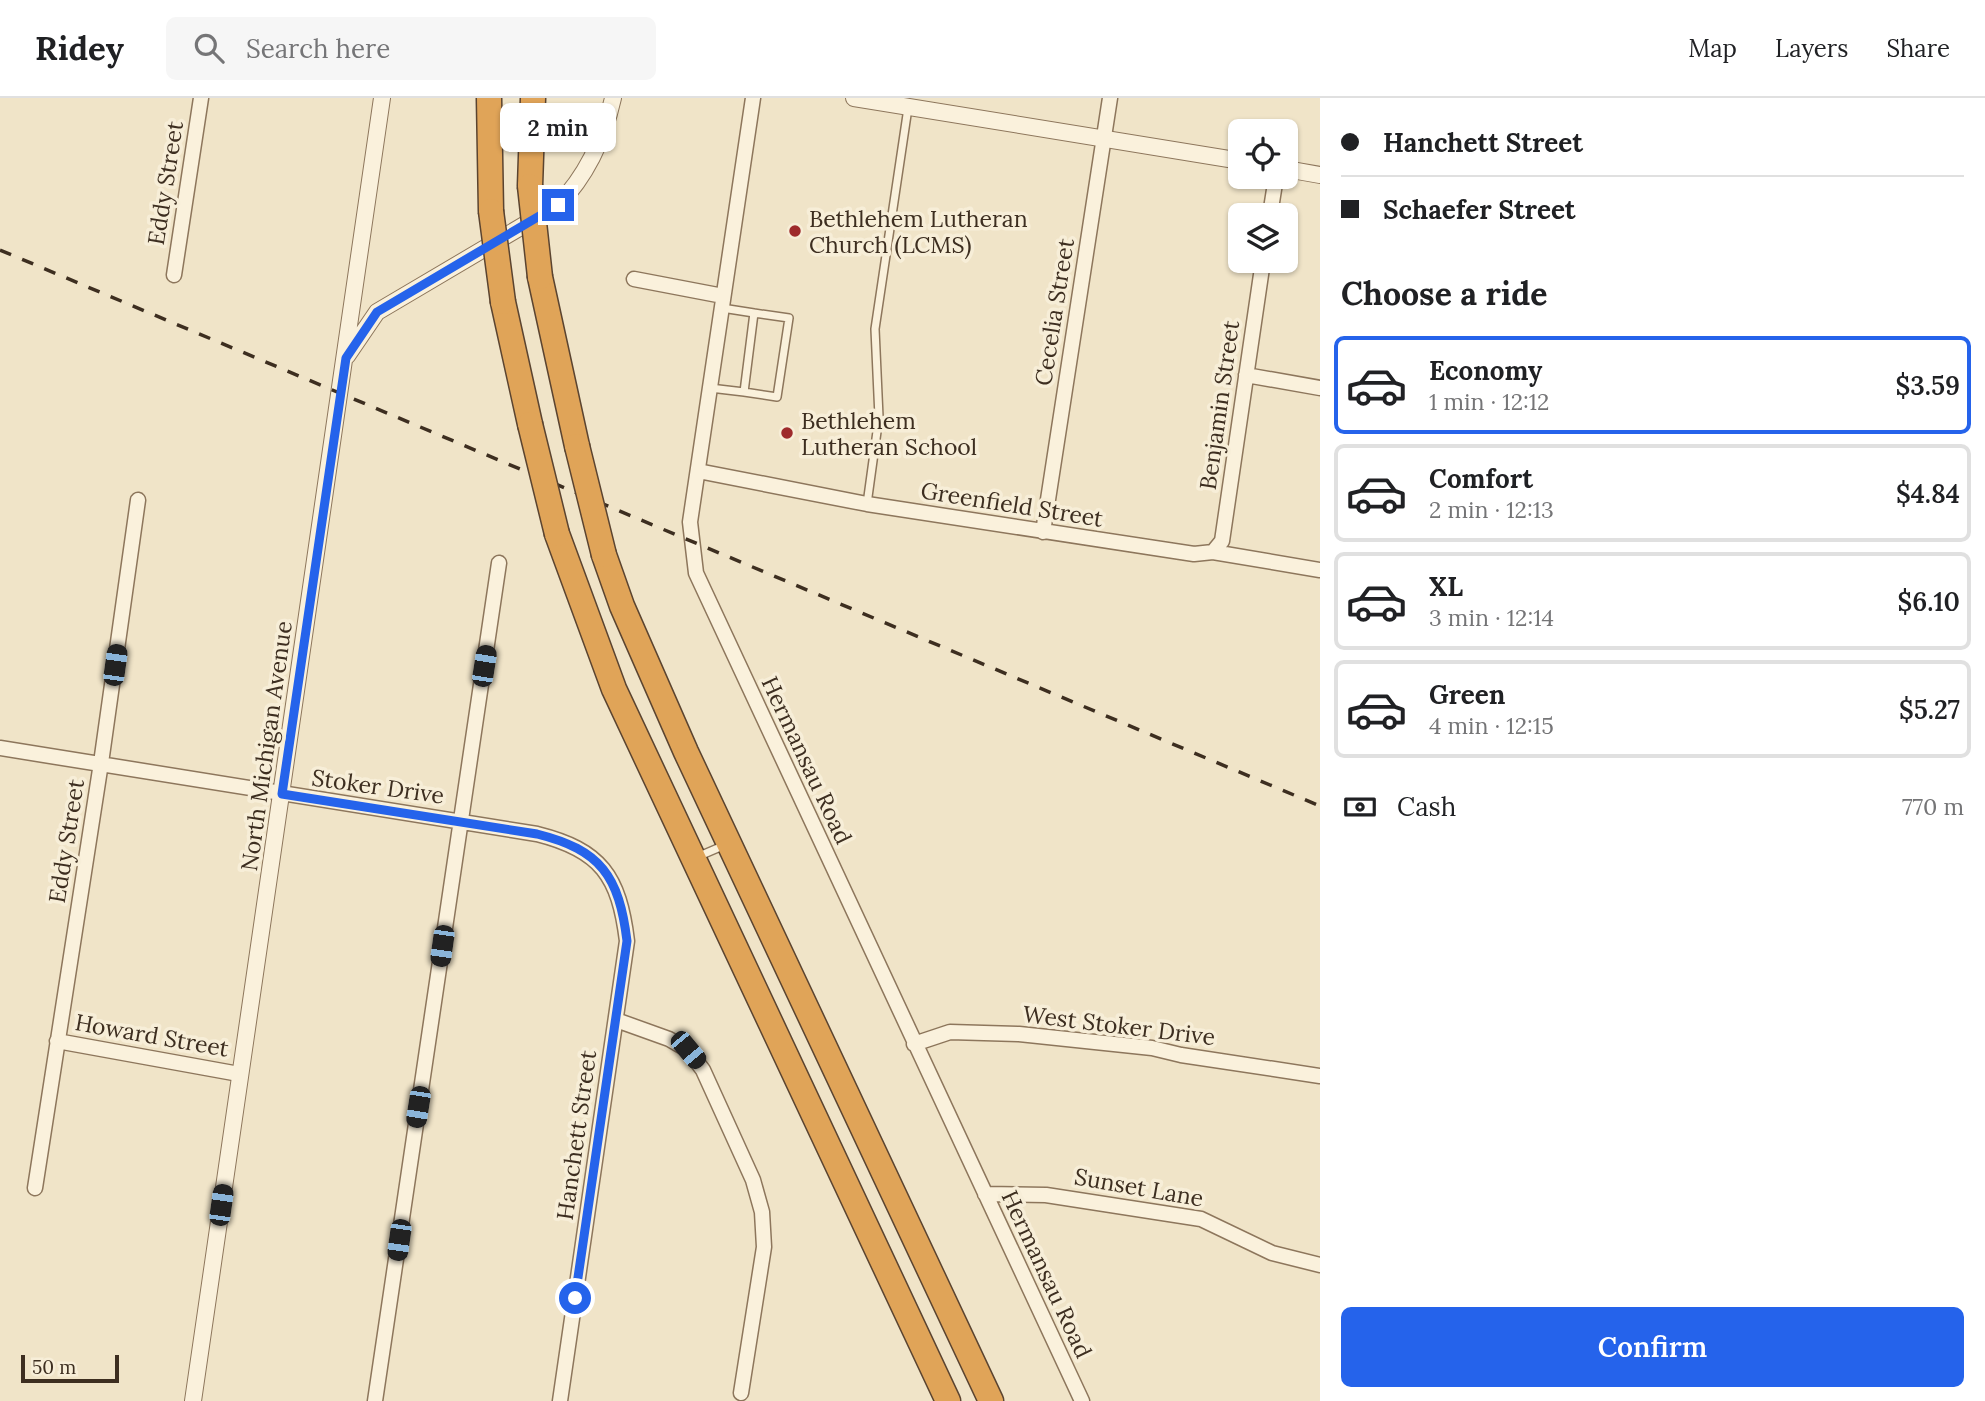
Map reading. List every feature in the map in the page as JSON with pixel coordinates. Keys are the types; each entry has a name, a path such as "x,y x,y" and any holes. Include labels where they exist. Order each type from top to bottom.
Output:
{"highway":[{"path":"489,98 491,211 503,302 557,534 614,690 948,1401"},
{"path":"533,98 530,186 540,277 604,555 628,618 729,844 991,1401"}],"street":[{"name":"Eddy Street","path":"174,275 201,98"},
{"name":"North Michigan Avenue","path":"193,1401 382,98"},
{"path":"346,358 377,312 558,205 573,190 600,143 613,98"},
{"name":"Hermansau Road","path":"753,98 690,522 696,573 702,592 1082,1401"},
{"path":"854,98 908,107 933,105 1104,139 1228,159"},
{"name":"Cecelia Street","path":"1043,532 1110,98"},
{"path":"1298,171 1320,175"},
{"name":"Benjamin Street","path":"1213,552 1222,541 1261,273"},
{"path":"634,279 722,302"},
{"path":"352,302 377,312"},
{"path":"1246,375 1320,388"},
{"name":"Greenfield Street","path":"698,471 867,504 1194,554 1213,552 1320,570"},
{"name":"Eddy Street","path":"35,1188 102,763 138,500"},
{"path":"375,1401 499,563"},
{"name":"Stoker Drive","path":"0,747 460,821 569,842 592,856 610,878"},
{"name":"Hanchett Street","path":"560,1401 627,941 623,904 610,878"},
{"path":"616,1020 668,1039 688,1050 703,1070 753,1180 762,1212 764,1247 741,1393"},
{"name":"West Stoker Drive","path":"914,1044 950,1032 1019,1034 1152,1048 1181,1055 1320,1076"},
{"name":"Howard Street","path":"57,1041 239,1074"},
{"name":"Sunset Lane","path":"985,1194 1046,1195 1202,1219 1272,1253 1320,1265"}],"lane":[{"path":"867,504 879,417 875,329 908,107"},
{"path":"710,388 777,397 789,318 754,313 722,302"},
{"path":"744,392 754,313"},
{"path":"692,860 729,844"}],"railway":[{"path":"0,250 1320,806"}],"place":[{"name":"Bethlehem Lutheran Church (LCMS)","path":"795,231"},
{"name":"Bethlehem Lutheran School","path":"787,433"}],"route":[{"path":"558,205 377,312 346,358 282,794 460,821 569,842 592,856 610,878 623,904 627,941 575,1298"}]}
